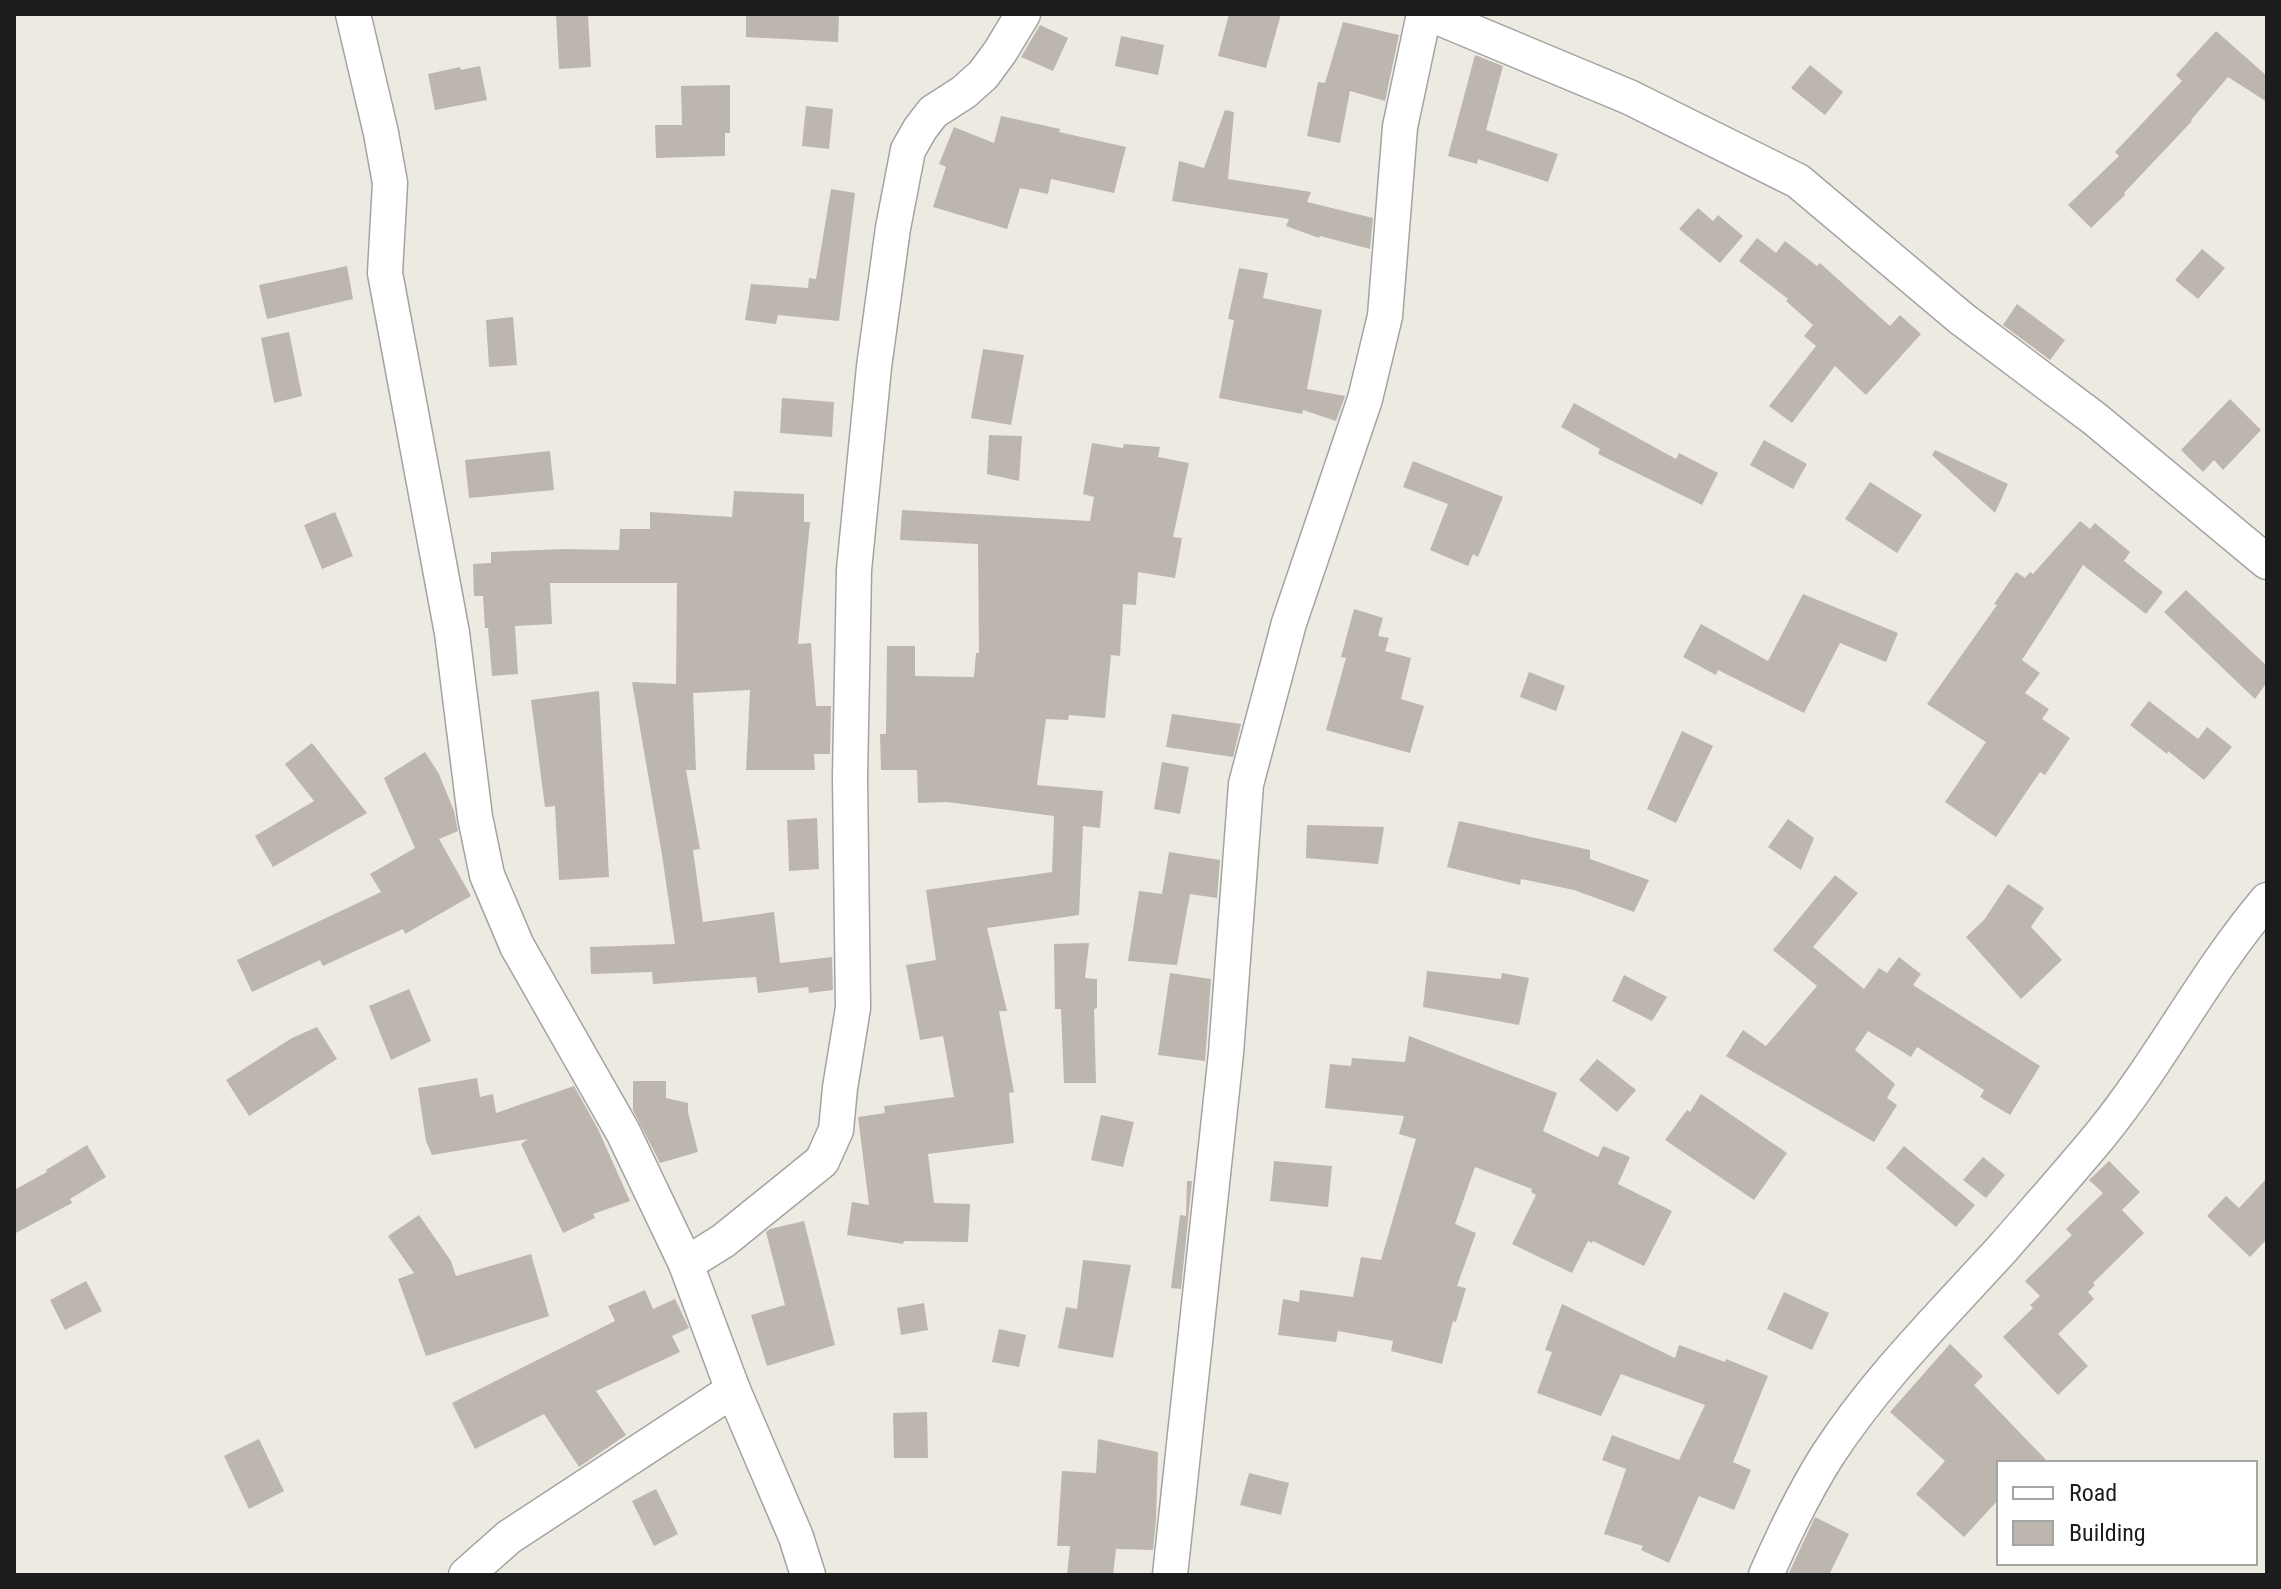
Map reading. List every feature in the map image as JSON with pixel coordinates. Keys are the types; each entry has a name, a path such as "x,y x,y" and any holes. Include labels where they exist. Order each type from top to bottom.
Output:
{"street":[{"path":"353,14 390,183 385,273 452,633 468,771 487,875 517,946 623,1132 686,1264 733,1390 796,1537 808,1575"},
{"path":"686,1264 723,1241 822,1161 836,1130 853,1008 850,777 854,570 874,367 893,228 908,150 920,129 933,112 983,75 1023,14"},
{"path":"1170,1575 1226,1053 1246,784 1289,623 1365,399 1385,316 1400,127 1424,14"},
{"path":"1430,14 1629,97 1798,181 1962,319 2095,419 2267,562"},
{"path":"1766,1575 1791,1519 1837,1443 1902,1356 2003,1248 2102,1132 2148,1072 2215,969 2267,900"},
{"path":"466,1575 509,1537 733,1390"}],"building":[{"path":"556,14 588,14 591,67 559,69"},
{"path":"746,14 839,14 838,42 746,37"},
{"path":"1229,14 1281,14 1266,68 1218,56"},
{"path":"1343,22 1399,35 1385,101 1350,91 1340,143 1307,136 1318,82 1325,83"},
{"path":"1040,25 1068,38 1053,71 1021,57"},
{"path":"2216,31 2267,76 2267,102 2228,77 2125,195 2091,228 2068,205 2119,156 2115,152 2182,81 2176,75"},
{"path":"1121,36 1164,45 1158,75 1115,66"},
{"path":"1475,55 1503,66 1486,130 1558,154 1548,182 1478,159 1477,164 1448,156"},
{"path":"1810,65 1843,92 1825,115 1791,88"},
{"path":"480,66 487,100 435,110 428,74"},
{"path":"730,85 730,133 725,133 725,156 656,158 655,125 682,125 681,86"},
{"path":"806,106 833,109 829,149 802,146"},
{"path":"1225,110 1234,112 1228,179 1311,192 1307,202 1373,218 1370,249 1319,238 1286,226 1289,219 1172,201 1179,161 1204,168"},
{"path":"1001,116 1126,147 1114,193 1051,179 1048,194 1020,188 1007,229 933,207 946,167 939,164 954,127 994,143"},
{"path":"831,189 855,193 839,321 778,315 776,324 745,320 751,284 808,288 809,278 816,279"},
{"path":"1698,208 1713,221 1718,215 1743,236 1720,263 1679,229"},
{"path":"1757,238 1776,253 1785,241 1817,266 1820,263 1890,326 1900,315 1921,334 1866,395 1835,366 1792,423 1769,406 1816,346 1804,336 1813,325 1786,301 1788,299 1739,261"},
{"path":"2202,249 2225,268 2198,299 2175,280"},
{"path":"347,266 353,299 267,319 259,285"},
{"path":"1239,268 1268,273 1263,298 1322,310 1307,389 1345,396 1336,421 1303,410 1302,414 1219,398 1234,320 1228,319"},
{"path":"2017,304 2065,340 2050,360 2003,325"},
{"path":"513,317 517,365 489,367 486,320"},
{"path":"289,332 302,396 274,403 261,338"},
{"path":"983,349 1024,355 1011,425 971,418"},
{"path":"782,398 834,402 832,437 780,433"},
{"path":"2230,399 2261,430 2223,470 2214,460 2203,472 2181,450"},
{"path":"1574,403 1676,459 1679,453 1718,473 1702,505 1598,454 1600,449 1561,427"},
{"path":"989,435 1022,436 1019,481 987,474"},
{"path":"1764,440 1807,464 1793,489 1750,465"},
{"path":"1092,443 1123,448 1124,444 1160,447 1158,457 1189,463 1173,537 1182,538 1175,578 1138,572 1136,605 1123,604 1120,656 1111,655 1105,718 1069,715 1068,720 1046,719 1037,785 1103,791 1100,828 1083,826 1079,915 987,928 1007,1011 999,1011 1014,1092 1009,1093 1014,1143 928,1154 934,1203 970,1204 968,1242 904,1241 903,1244 847,1235 852,1202 869,1205 858,1117 885,1113 884,1106 954,1097 943,1036 920,1040 906,965 936,960 926,890 1052,872 1054,816 947,802 918,803 917,770 881,770 880,734 886,734 887,646 915,646 915,676 974,677 976,653 979,653 978,544 900,540 902,510 1090,521 1094,497 1083,494"},
{"path":"1935,450 2008,484 1995,513 1932,455"},
{"path":"550,451 554,490 469,498 465,460"},
{"path":"1413,461 1503,497 1478,557 1473,554 1468,566 1430,550 1448,504 1403,487"},
{"path":"1870,482 1922,515 1897,553 1845,519"},
{"path":"734,491 804,494 804,522 810,522 798,644 811,643 816,706 831,706 830,754 814,754 815,770 746,770 750,690 693,693 696,770 686,770 700,849 693,850 703,922 774,912 780,963 832,957 833,990 809,993 808,987 758,993 756,977 653,984 652,972 591,974 590,947 675,944 632,682 676,684 677,583 550,583 552,624 515,626 518,674 492,676 483,596 474,596 473,564 491,563 491,552 619,550 620,529 650,529 650,512 732,517"},
{"path":"335,512 353,556 322,569 304,525"},
{"path":"2080,521 2090,529 2095,523 2130,552 2124,561 2163,592 2146,614 2083,565 2022,660 2040,673 2025,693 2049,709 2042,719 2070,738 2045,775 2040,772 1996,837 1945,802 1986,742 1927,704 1997,605 1994,604 2016,572 2025,578 2030,572 2033,574"},
{"path":"2186,590 2267,666 2267,682 2255,699 2164,612"},
{"path":"1803,594 1898,633 1886,662 1840,643 1804,713 1718,670 1716,675 1683,657 1701,624 1768,661"},
{"path":"1354,609 1383,618 1378,636 1389,638 1385,651 1411,658 1401,699 1424,706 1410,753 1326,730 1346,658 1341,657"},
{"path":"1529,672 1565,686 1556,711 1520,697"},
{"path":"599,691 609,877 559,880 555,806 545,807 531,700"},
{"path":"2149,701 2198,739 2207,727 2232,747 2204,780 2130,725"},
{"path":"1172,714 1241,724 1233,757 1166,747"},
{"path":"1682,731 1713,746 1676,823 1647,809"},
{"path":"312,743 367,813 273,867 255,836 314,801 285,764"},
{"path":"425,752 439,774 454,811 458,831 439,839 471,896 405,934 403,929 323,966 320,960 252,992 237,960 381,892 370,874 415,848 384,778"},
{"path":"1162,762 1189,767 1180,814 1154,809"},
{"path":"817,818 819,869 789,871 787,820"},
{"path":"1788,819 1814,838 1801,870 1768,847"},
{"path":"1459,821 1590,850 1590,859 1649,880 1634,912 1574,890 1521,879 1520,885 1447,867"},
{"path":"1307,825 1384,827 1378,864 1306,858"},
{"path":"1169,852 1220,860 1217,898 1190,894 1177,965 1128,961 1139,891 1162,894"},
{"path":"1835,875 1858,893 1813,947 1864,989 1879,968 1887,973 1899,957 1921,974 1913,985 2040,1066 2010,1115 1980,1097 1984,1090 1917,1047 1911,1057 1868,1031 1855,1050 1895,1084 1887,1098 1897,1105 1874,1142 1726,1056 1743,1030 1766,1046 1817,986 1773,950"},
{"path":"2008,884 2044,908 2031,927 2062,960 2021,999 1966,937 1984,920"},
{"path":"1089,943 1085,978 1097,979 1097,1008 1094,1009 1096,1083 1064,1083 1061,1009 1055,1009 1054,944"},
{"path":"1427,971 1501,979 1502,973 1529,978 1519,1025 1423,1007"},
{"path":"1170,973 1211,979 1205,1061 1158,1055"},
{"path":"1624,975 1667,997 1652,1021 1612,1001"},
{"path":"409,989 431,1041 391,1060 369,1006"},
{"path":"317,1027 337,1059 249,1116 226,1080 292,1038"},
{"path":"1409,1036 1557,1093 1543,1131 1598,1157 1603,1146 1630,1157 1618,1184 1672,1211 1644,1266 1588,1241 1572,1273 1512,1244 1536,1195 1531,1192 1532,1189 1475,1167 1455,1224 1476,1233 1457,1286 1466,1288 1456,1322 1453,1321 1442,1364 1391,1351 1393,1341 1338,1331 1336,1342 1278,1335 1283,1299 1299,1302 1300,1290 1353,1297 1361,1257 1381,1260 1416,1139 1399,1134 1404,1116 1325,1108 1330,1064 1351,1066 1352,1058 1405,1062"},
{"path":"1597,1059 1636,1090 1617,1112 1579,1080"},
{"path":"477,1078 480,1097 493,1094 496,1113 574,1086 598,1129 630,1201 593,1214 595,1218 563,1233 521,1144 528,1139 432,1155 426,1141 418,1088"},
{"path":"633,1081 666,1081 666,1098 688,1103 698,1152 660,1163 633,1110"},
{"path":"1701,1094 1787,1153 1754,1200 1665,1140 1687,1110 1690,1112"},
{"path":"1101,1115 1134,1122 1123,1167 1091,1160"},
{"path":"87,1145 106,1177 70,1199 72,1203 14,1234 14,1190"},
{"path":"1904,1146 1975,1205 1956,1227 1886,1168"},
{"path":"1983,1157 2005,1175 1986,1198 1963,1180"},
{"path":"1274,1161 1332,1166 1328,1207 1270,1201"},
{"path":"2109,1161 2140,1192 2122,1210 2144,1233 2093,1283 2095,1285 2088,1292 2094,1299 2058,1334 2088,1366 2058,1395 2003,1337 2033,1308 2030,1305 2040,1296 2025,1281 2072,1235 2066,1229 2103,1193 2089,1180"},
{"path":"2267,1178 2267,1239 2250,1257 2207,1216 2226,1196 2239,1208"},
{"path":"1187,1181 1192,1181 1181,1289 1171,1288 1180,1215 1186,1216"},
{"path":"419,1215 451,1261 456,1276 531,1254 549,1316 426,1356 398,1279 414,1273 388,1236"},
{"path":"804,1221 835,1345 767,1366 751,1315 785,1305 766,1232"},
{"path":"1083,1260 1131,1265 1113,1358 1058,1348 1066,1307 1077,1309"},
{"path":"86,1281 102,1311 65,1330 50,1300"},
{"path":"645,1290 653,1309 675,1299 689,1328 672,1336 680,1352 596,1391 626,1435 579,1467 544,1414 475,1449 452,1403 615,1321 608,1306"},
{"path":"1784,1292 1829,1313 1812,1350 1767,1329"},
{"path":"924,1303 928,1330 901,1335 897,1308"},
{"path":"1562,1304 1675,1358 1679,1345 1768,1376 1733,1462 1751,1470 1734,1510 1699,1496 1669,1563 1641,1550 1643,1546 1604,1534 1626,1469 1602,1460 1612,1435 1679,1460 1705,1405 1621,1374 1601,1416 1537,1393 1552,1352 1545,1350"},
{"path":"999,1329 1026,1335 1019,1367 992,1362"},
{"path":"1950,1344 1983,1376 1974,1385 2047,1461 1997,1461 1997,1501 1964,1537 1916,1494 1945,1461 1890,1412"},
{"path":"927,1412 928,1458 894,1458 893,1413"},
{"path":"259,1439 284,1491 249,1509 224,1456"},
{"path":"1098,1439 1158,1452 1153,1550 1116,1549 1113,1575 1067,1575 1070,1546 1057,1546 1062,1471 1096,1473"},
{"path":"1249,1473 1289,1483 1281,1515 1240,1505"},
{"path":"656,1489 678,1534 654,1546 632,1501"},
{"path":"1815,1517 1849,1534 1829,1575 1788,1575"}]}
